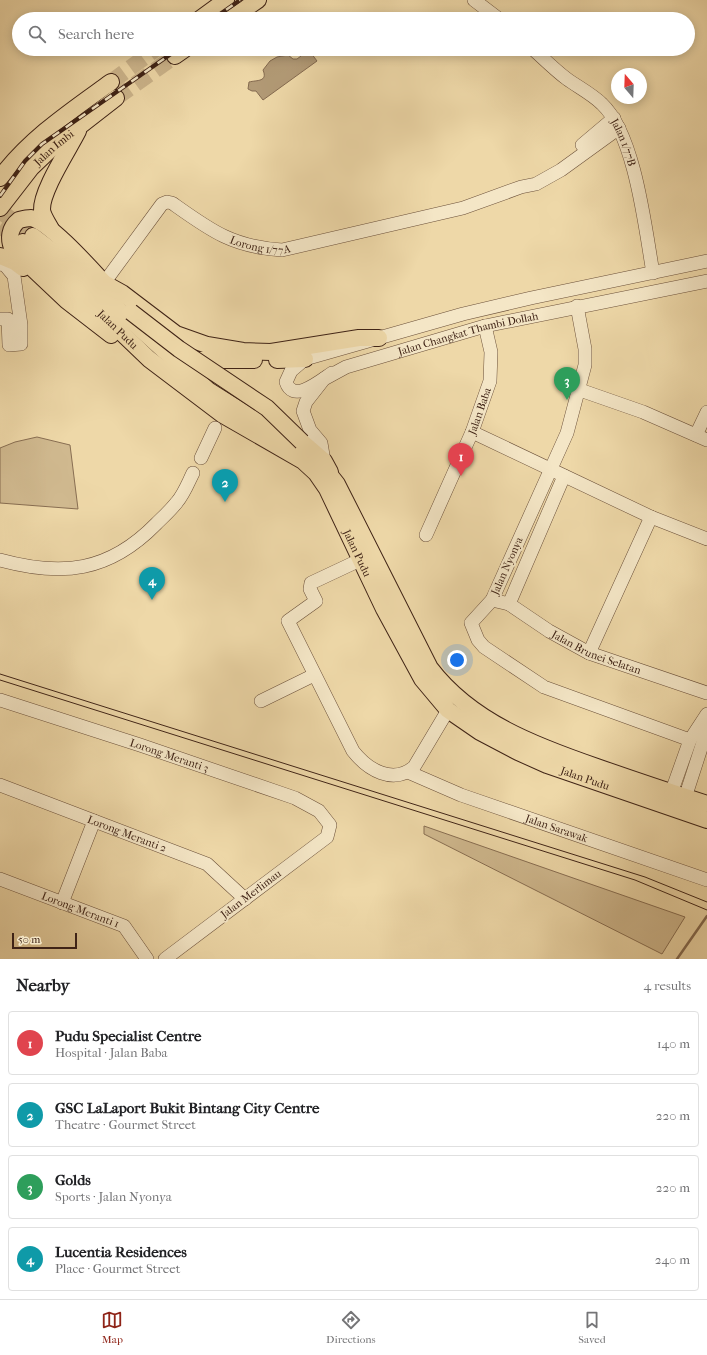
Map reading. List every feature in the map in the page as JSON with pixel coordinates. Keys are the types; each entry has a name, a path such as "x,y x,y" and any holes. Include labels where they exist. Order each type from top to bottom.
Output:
{"main road":[{"path":"210,12 226,0"},
{"path":"240,12 258,0"},
{"name":"Jalan Imbi","path":"3,172 41,133 111,82"},
{"name":"Jalan Imbi","path":"0,208 31,168 53,147 116,98"},
{"path":"51,230 42,212 46,192 82,125"},
{"path":"57,292 13,250 10,240 10,229 19,220 31,218 51,230 131,312 179,349 267,408 324,461 337,484"},
{"name":"Jalan Pudu","path":"707,804 677,798 524,740 491,722 461,702 449,691 430,668 337,484 326,469 310,454 289,439 208,390 64,261 28,239 52,266 149,359 219,421 303,460 312,469 327,489 360,560 422,679 448,710 480,732 547,766 707,820"},
{"path":"0,256 15,262 57,292 169,383 208,408 219,421"},
{"path":"104,283 122,293 176,334 208,345 243,351 271,352 359,338 379,338"},
{"path":"155,344 187,360 305,359"},
{"path":"588,780 620,782 677,798 707,813"}],"street":[{"path":"474,0 490,12"},
{"name":"Jalan 1/77B","path":"541,56 566,77 601,103 616,123 627,144 643,214 653,273"},
{"path":"595,135 602,117 601,103"},
{"path":"521,188 532,178 562,161 595,135 616,123"},
{"path":"521,188 536,184 561,170 616,123"},
{"name":"Lorong 1/77A","path":"104,283 162,204 167,202 172,203 212,232 231,240 267,249 282,250 463,208 521,188"},
{"name":"Jalan Changkat Thambi Dollah","path":"305,359 451,317 531,298 707,261"},
{"path":"0,264 5,265 14,276 21,325 21,344 9,345 8,319 0,319"},
{"name":"Jalan Changkat Thambi Dollah","path":"324,461 321,444 310,430 303,411 306,402 324,379 332,373 361,361 485,326 577,306 707,281"},
{"name":"Jalan Nyonya","path":"577,306 585,349 585,365 580,390 567,433 492,600 470,623 478,640 484,647 544,687 690,740"},
{"name":"Jalan Baba","path":"426,535 472,432 490,381 491,352 485,326"},
{"path":"305,359 287,378 288,388 292,391 299,392 332,373"},
{"path":"580,390 643,412 702,437 707,412"},
{"path":"201,458 219,421"},
{"path":"472,432 651,517 707,539"},
{"path":"0,560 37,569 65,570 81,568 115,555 147,534 164,517 178,502 193,473"},
{"path":"509,604 564,476"},
{"path":"590,653 651,517"},
{"path":"360,560 311,583 310,589 316,601 288,621 353,751 364,764 391,776 400,776 414,767 448,710"},
{"name":"Jalan Brunei Selatan","path":"492,600 509,604 549,631 590,653 707,693"},
{"path":"262,701 314,675"},
{"name":"Lorong Meranti 3","path":"0,701 140,745 295,798 319,811 330,825"},
{"path":"677,798 705,740 705,719"},
{"path":"677,798 690,740 705,719"},
{"name":"Jalan Sarawak","path":"408,772 461,795 707,880"},
{"name":"Lorong Meranti 2","path":"0,785 207,864 245,899"},
{"path":"62,903 94,821"},
{"name":"Jalan Merlimau","path":"174,956 272,878 327,837 330,825"},
{"name":"Lorong Meranti 1","path":"0,879 124,926 147,959"}],"shaded area":[{"path":"282,56 289,56 293,59 297,59 301,56 313,56 317,61 263,100 256,91 248,89 249,82 263,79 263,70 270,61"},
{"path":"37,437 70,445 78,509 0,503 0,448 15,442"},
{"path":"424,826 685,917 662,954 424,834"}],"waterway":[{"path":"677,959 707,916"}],"tunnel":[{"path":"111,82 146,56"},
{"path":"116,98 175,56"},
{"path":"0,211 33,236"},
{"path":"0,226 22,241"}],"tram line":[{"path":"0,674 645,877 707,902"},
{"path":"0,680 635,880 707,910"}],"railway":[{"path":"223,12 240,0"},
{"path":"0,196 25,161 42,144 168,56"}],"place":[{"name":"Golds","path":"567,400"},
{"name":"Pudu Specialist Centre","path":"461,476"},
{"name":"GSC LaLaport Bukit Bintang City Centre","path":"225,502"},
{"name":"Lucentia Residences","path":"152,600"}]}
